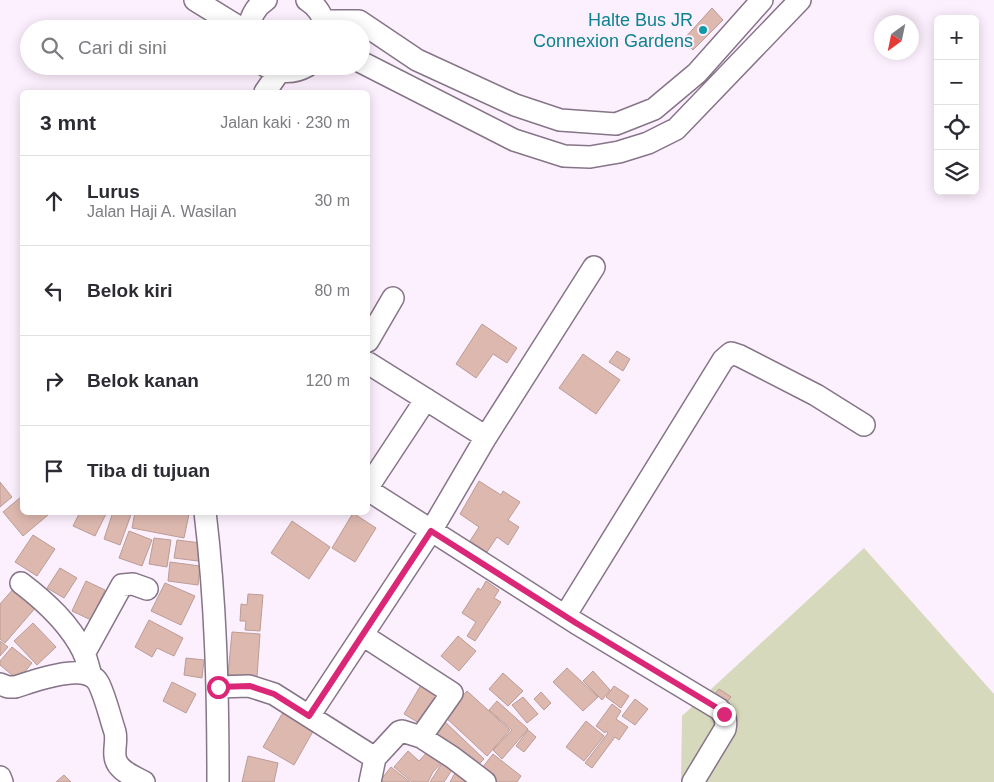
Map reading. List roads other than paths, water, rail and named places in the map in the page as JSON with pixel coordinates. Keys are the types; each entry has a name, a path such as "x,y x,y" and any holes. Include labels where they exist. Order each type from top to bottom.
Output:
{"street":[{"path":"195,0 227,20"},
{"path":"250,20 255,10 266,0"},
{"path":"307,0 319,11 323,20"},
{"path":"370,28 417,60 515,105 560,120 616,124 654,109 696,73 762,0"},
{"path":"370,67 514,140 564,156 590,157 619,152 648,143 676,129 800,0"},
{"path":"266,90 270,75"},
{"path":"309,716 364,636 431,531 486,437 594,267"},
{"path":"370,338 393,298"},
{"path":"565,616 723,360 731,353 816,394 864,425"},
{"path":"370,364 486,437"},
{"path":"370,485 426,400"},
{"path":"370,489 431,531 565,616 719,709 727,721 725,729 693,782"},
{"path":"205,515 209,542 218,687 218,782"},
{"path":"21,583 42,598 73,635 84,654 91,676"},
{"path":"84,654 122,584 133,584 147,589"},
{"path":"364,636 452,693 421,737"},
{"path":"0,684 15,687 56,675 82,672 91,676 98,682 115,732 117,739 115,757 119,766 144,782"},
{"path":"218,687 250,686 274,694 375,758"},
{"path":"370,782 375,758 402,731 421,737 485,782"},
{"path":"0,777 2,782"}],"place":[{"name":"Halte Bus JR Connexion Gardens","path":"703,30"}]}
